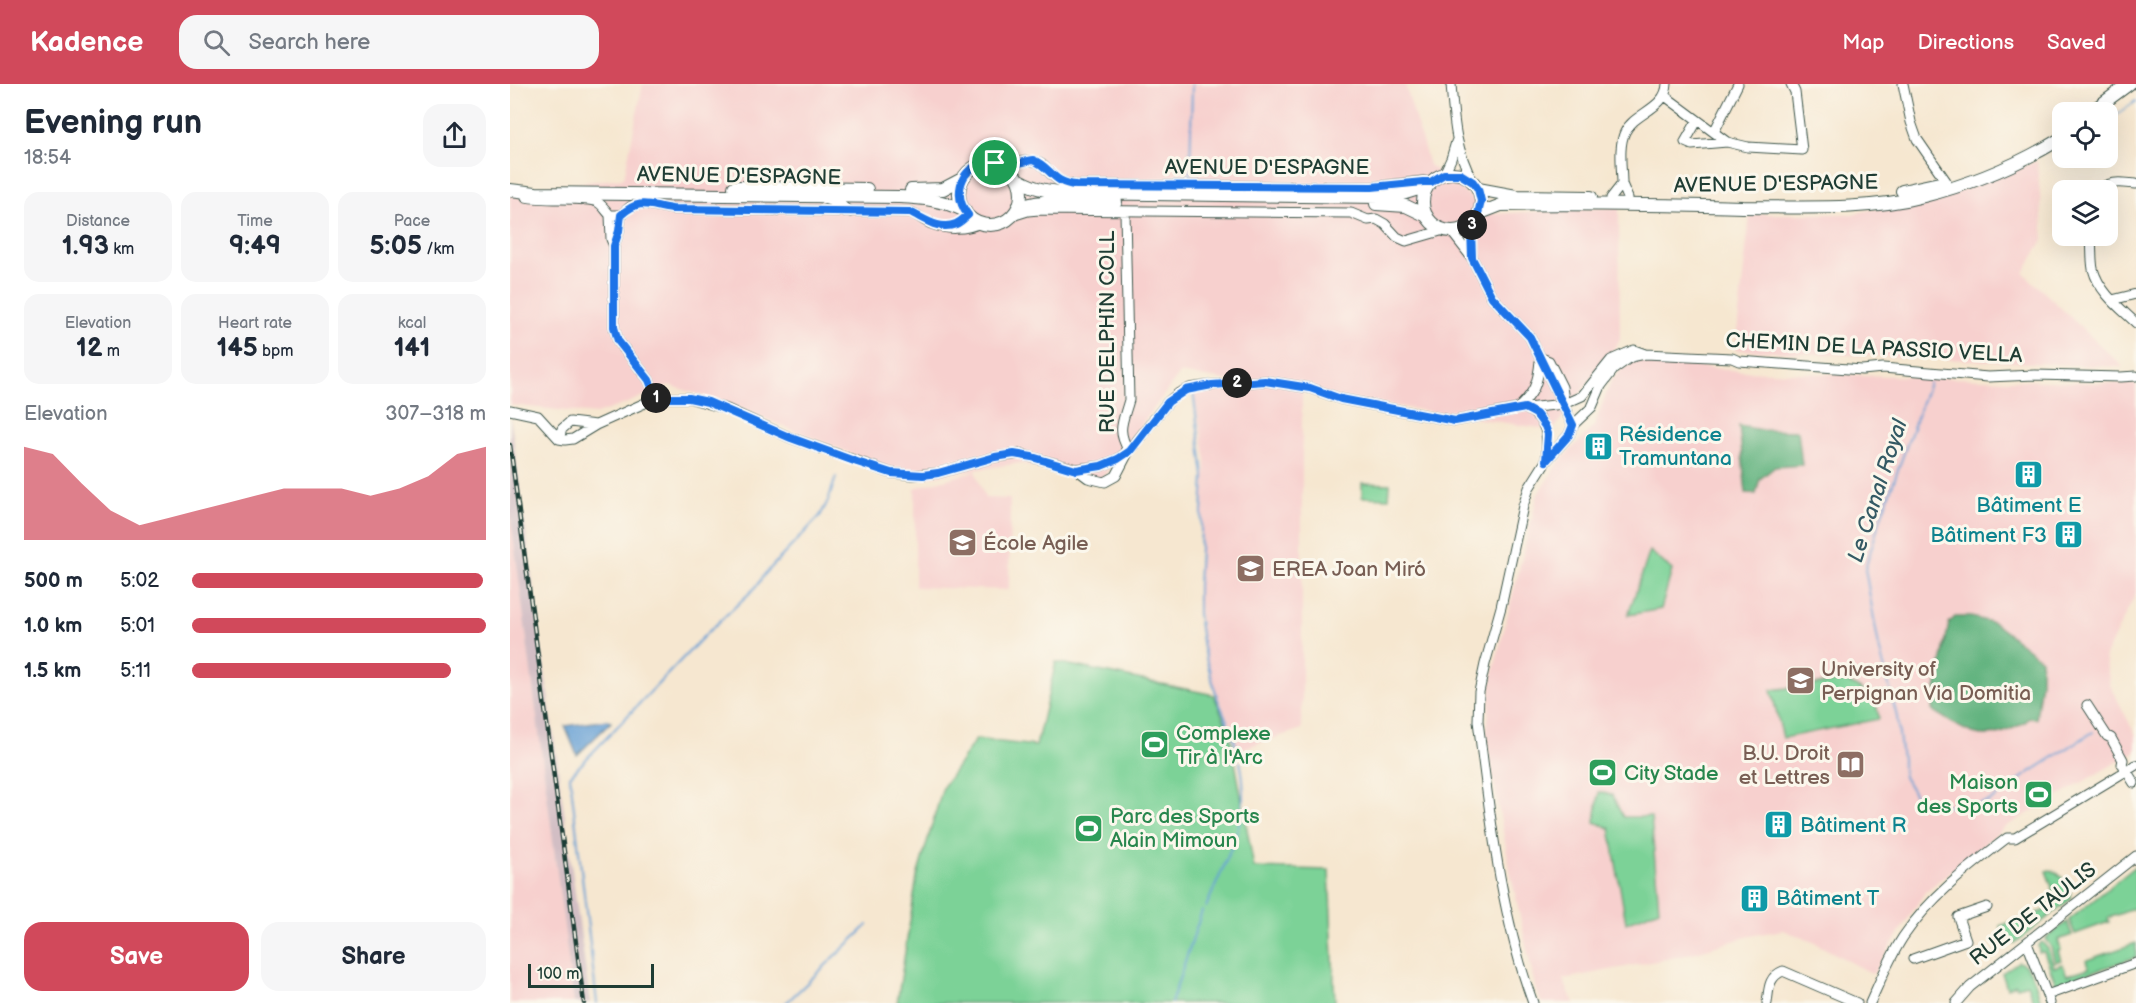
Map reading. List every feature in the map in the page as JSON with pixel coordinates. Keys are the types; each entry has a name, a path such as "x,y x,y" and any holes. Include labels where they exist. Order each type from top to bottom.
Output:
{"main road":[{"path":"2105,102 2129,84"},
{"path":"2115,102 2136,85"},
{"name":"AVENUE D'ESPAGNE","path":"1475,186 1516,196 1817,201 1871,196 1946,182 1999,163 2052,136"},
{"name":"AVENUE D'ESPAGNE","path":"1475,218 1501,205 1806,207 1866,205 1924,196 1964,183 2032,155 2052,144"},
{"path":"988,162 1004,165 1019,180 1022,196 1016,212 1000,224 980,223 966,213 959,195 962,179 979,164 988,162"},
{"path":"1444,174 1460,174 1475,186 1481,201 1475,218 1466,228 1448,230 1427,217 1423,201 1429,184 1444,174"},
{"name":"AVENUE D'ESPAGNE","path":"510,189 803,187 937,190 962,179"},
{"name":"AVENUE D'ESPAGNE","path":"1019,180 1035,189 1049,192 1380,197 1399,195 1429,184"},
{"name":"AVENUE D'ESPAGNE","path":"510,189 537,193 926,198 945,203 966,213"},
{"name":"AVENUE D'ESPAGNE","path":"1016,212 1031,203 1049,201 1392,204 1406,206 1427,217"}],"street":[{"path":"1451,84 1456,142 1475,186"},
{"path":"1628,198 1622,184 1622,145 1625,132 1665,96 1667,84"},
{"path":"1714,132 1738,84"},
{"path":"1697,121 1685,142 1692,145 1727,142 1749,147 1802,150 1795,92 1791,84"},
{"path":"1903,84 1917,139 1946,182"},
{"path":"1665,96 1727,142"},
{"path":"1444,174 1456,142"},
{"name":"AVENUE D'ESPAGNE","path":"1004,165 1033,160 1058,181 1076,185 1372,187 1423,182 1429,184"},
{"path":"2118,182 2136,184"},
{"path":"1611,198 1622,184"},
{"path":"510,189 542,200 594,200 610,215 611,239 614,246"},
{"path":"795,196 832,201 850,212"},
{"name":"AVENUE D'ESPAGNE","path":"610,215 621,215 630,207 642,203 672,209 910,212 932,224 961,228 980,223"},
{"path":"1016,212 1039,210 1351,213 1368,220 1376,219 1385,224 1397,237 1407,241 1424,234 1448,230 1472,258 1492,297 1530,337 1541,358 1538,382 1521,409 1536,414 1545,426 1548,434 1546,461"},
{"name":"RUE DELPHIN COLL","path":"1125,212 1129,400 1120,429 1122,439 1130,451"},
{"path":"945,226 959,223 966,213"},
{"path":"621,215 614,246 614,327 618,341 649,380 656,398"},
{"path":"1424,234 1427,217"},
{"path":"1472,258 1470,234 1475,218"},
{"path":"2091,246 2092,267 2102,290 2136,323"},
{"path":"2112,300 2136,294"},
{"name":"CHEMIN DE LA PASSIO VELLA","path":"596,425 570,422 562,429 559,439 573,439 596,425 656,398 689,398 708,402 791,438 891,473 923,475 938,473 995,457 1020,454 1076,470 1101,466 1130,451 1168,402 1186,390 1212,385 1265,381 1310,388 1341,399 1455,421 1564,404 1582,396 1611,360 1634,350 1645,354"},
{"name":"CHEMIN DE LA PASSIO VELLA","path":"1533,1003 1524,980 1503,894 1484,772 1478,712 1485,664 1529,488 1546,461 1569,435 1573,425 1592,407 1601,386 1614,369 1631,357 1645,354 1731,358 1739,361 1820,368 1862,370 1884,368 1988,377 2136,376"},
{"path":"1541,358 1549,361 1562,387 1564,404 1573,425"},
{"path":"510,410 538,417 559,439"},
{"path":"1076,470 1088,477 1105,482 1116,476 1130,451"},
{"path":"2087,705 2107,736 2111,738 2134,783"},
{"path":"1870,1003 1903,937 1931,902 1963,872 2007,838 2015,838 2124,767 2136,765"},
{"name":"RUE DE TAULIS","path":"1956,1003 1964,992 2136,856"},
{"path":"1913,959 1966,940 1958,917 1987,907"},
{"path":"2027,943 2048,999 2136,963"},
{"path":"1767,1003 1770,982 1774,974 1783,971 1857,1003"}],"shaded area":[{"path":"643,84 1405,84 1429,165 1493,214 1619,207 1620,340 1553,430 1302,392 1302,729 1238,750 1234,734 1218,697 1204,648 1199,585 1206,461 1194,391 1264,386 1180,373 1099,482 1020,463 914,479 729,404 669,385 596,414 510,405 510,190 624,178"},
{"path":"2037,161 2044,238 2024,273 2123,367 1735,350 1750,214 1852,214 1957,191"},
{"name":"University of Perpignan Via Domitia","path":"1638,360 1741,371 2136,384 2136,593 2105,656 2110,685 2136,736 2136,751 2005,827 1925,892 1873,974 1813,942 1783,930 1750,936 1682,956 1563,979 1574,1003 1542,1003 1536,991 1511,875 1486,739 1492,677 1538,494 1559,462 1594,426 1611,381 1623,368"},
{"path":"510,415 590,1003 574,1003 510,510"},
{"name":"École Agile","path":"975,471 985,498 1010,499 1009,590 915,587 915,488"},
{"path":"510,510 574,1003 510,1003"}],"green space":[{"path":"1739,426 1762,430 1798,431 1802,465 1775,467 1760,479 1756,494 1746,493"},
{"path":"1362,483 1390,484 1389,498 1362,497"},
{"path":"1650,551 1672,570 1661,609 1628,615"},
{"path":"1955,617 1971,617 1994,623 2041,659 2041,682 2036,719 2029,718 2023,724 2009,730 1987,735 1969,732 1932,710 1949,623"},
{"name":"Parc des Sports Alain Mimoun","path":"1056,662 1214,695 1230,734 1254,868 1329,870 1335,1003 897,1003 917,877 943,787 976,739 1036,746"},
{"path":"1846,681 1875,697 1879,719 1783,738 1771,690"},
{"path":"1599,792 1612,795 1623,817 1651,817 1659,909 1626,923 1610,828 1595,822"},
{"path":"2136,866 2136,908 2108,918 2109,922 2075,934 2069,920"},
{"path":"2050,870 2058,874 2065,882 2071,899 2015,943 2008,944 2000,926 2046,910 2044,902 2056,898 2046,871"},
{"path":"2067,922 2072,935 2058,940 2061,960 2055,962 2051,947 2045,939"},
{"path":"2042,942 2048,949 2054,967 2062,964 2067,975 2089,968 2087,960 2136,943 2136,957 2056,984 2044,952 2039,952 2038,945"},
{"path":"2018,962 2031,972 2041,1003 2034,1003 2027,984 2017,987 2016,984 2007,988 2002,973"}],"water":[{"path":"608,720 611,722 577,755 565,726"}],"waterway":[{"path":"1190,175 1192,84"},
{"path":"2118,114 2136,101"},
{"name":"Le Canal Royal","path":"1929,383 1865,569 1879,647 1897,717 1904,777 1916,797 1963,809 1990,801 2030,772 2093,732"},
{"path":"1193,391 1204,476 1198,614 1203,648 1218,700 1233,735 1237,751"},
{"path":"597,1003 570,776 704,636 756,587 764,575 820,516 836,477"},
{"path":"1206,907 1229,854 1240,818 1243,800 1240,762"},
{"path":"1171,1003 1202,911"},
{"path":"786,1003 868,925"}],"railway":[{"path":"510,445 584,1003"}],"place":[{"name":"Résidence Tramuntana","path":"1598,446"},
{"name":"Bâtiment E","path":"2029,474"},
{"name":"Bâtiment F3","path":"2068,535"},
{"name":"École Agile","path":"962,543"},
{"name":"EREA Joan Miró","path":"1251,569"},
{"name":"University of Perpignan Via Domitia","path":"1800,681"},
{"name":"Complexe Tir à l'Arc","path":"1155,745"},
{"name":"B.U. Droit et Lettres","path":"1851,765"},
{"name":"City Stade","path":"1603,773"},
{"name":"Maison des Sports","path":"2039,794"},
{"name":"Bâtiment R","path":"1779,825"},
{"name":"Parc des Sports Alain Mimoun","path":"1089,828"},
{"name":"Bâtiment T","path":"1755,898"}],"route":[{"path":"1033,160 1058,181 1076,185 1372,187 1431,182 1444,174 1452,173 1467,177 1478,189 1481,201 1470,234 1472,258 1492,297 1530,337 1535,346 1552,387 1564,404 1573,425 1569,435 1546,461 1548,434 1545,426 1536,414 1525,408 1455,421 1341,399 1310,388 1265,381 1190,388 1179,393 1158,413 1130,451 1101,466 1076,470 1014,454 938,473 914,475 891,473 791,438 708,402 689,398 656,398 649,380 618,341 614,327 614,246 618,239 621,215 630,207 642,203 672,209 910,212 932,224 954,225 968,215 959,195 962,179 979,164 995,163 1004,165 1033,160"}]}
